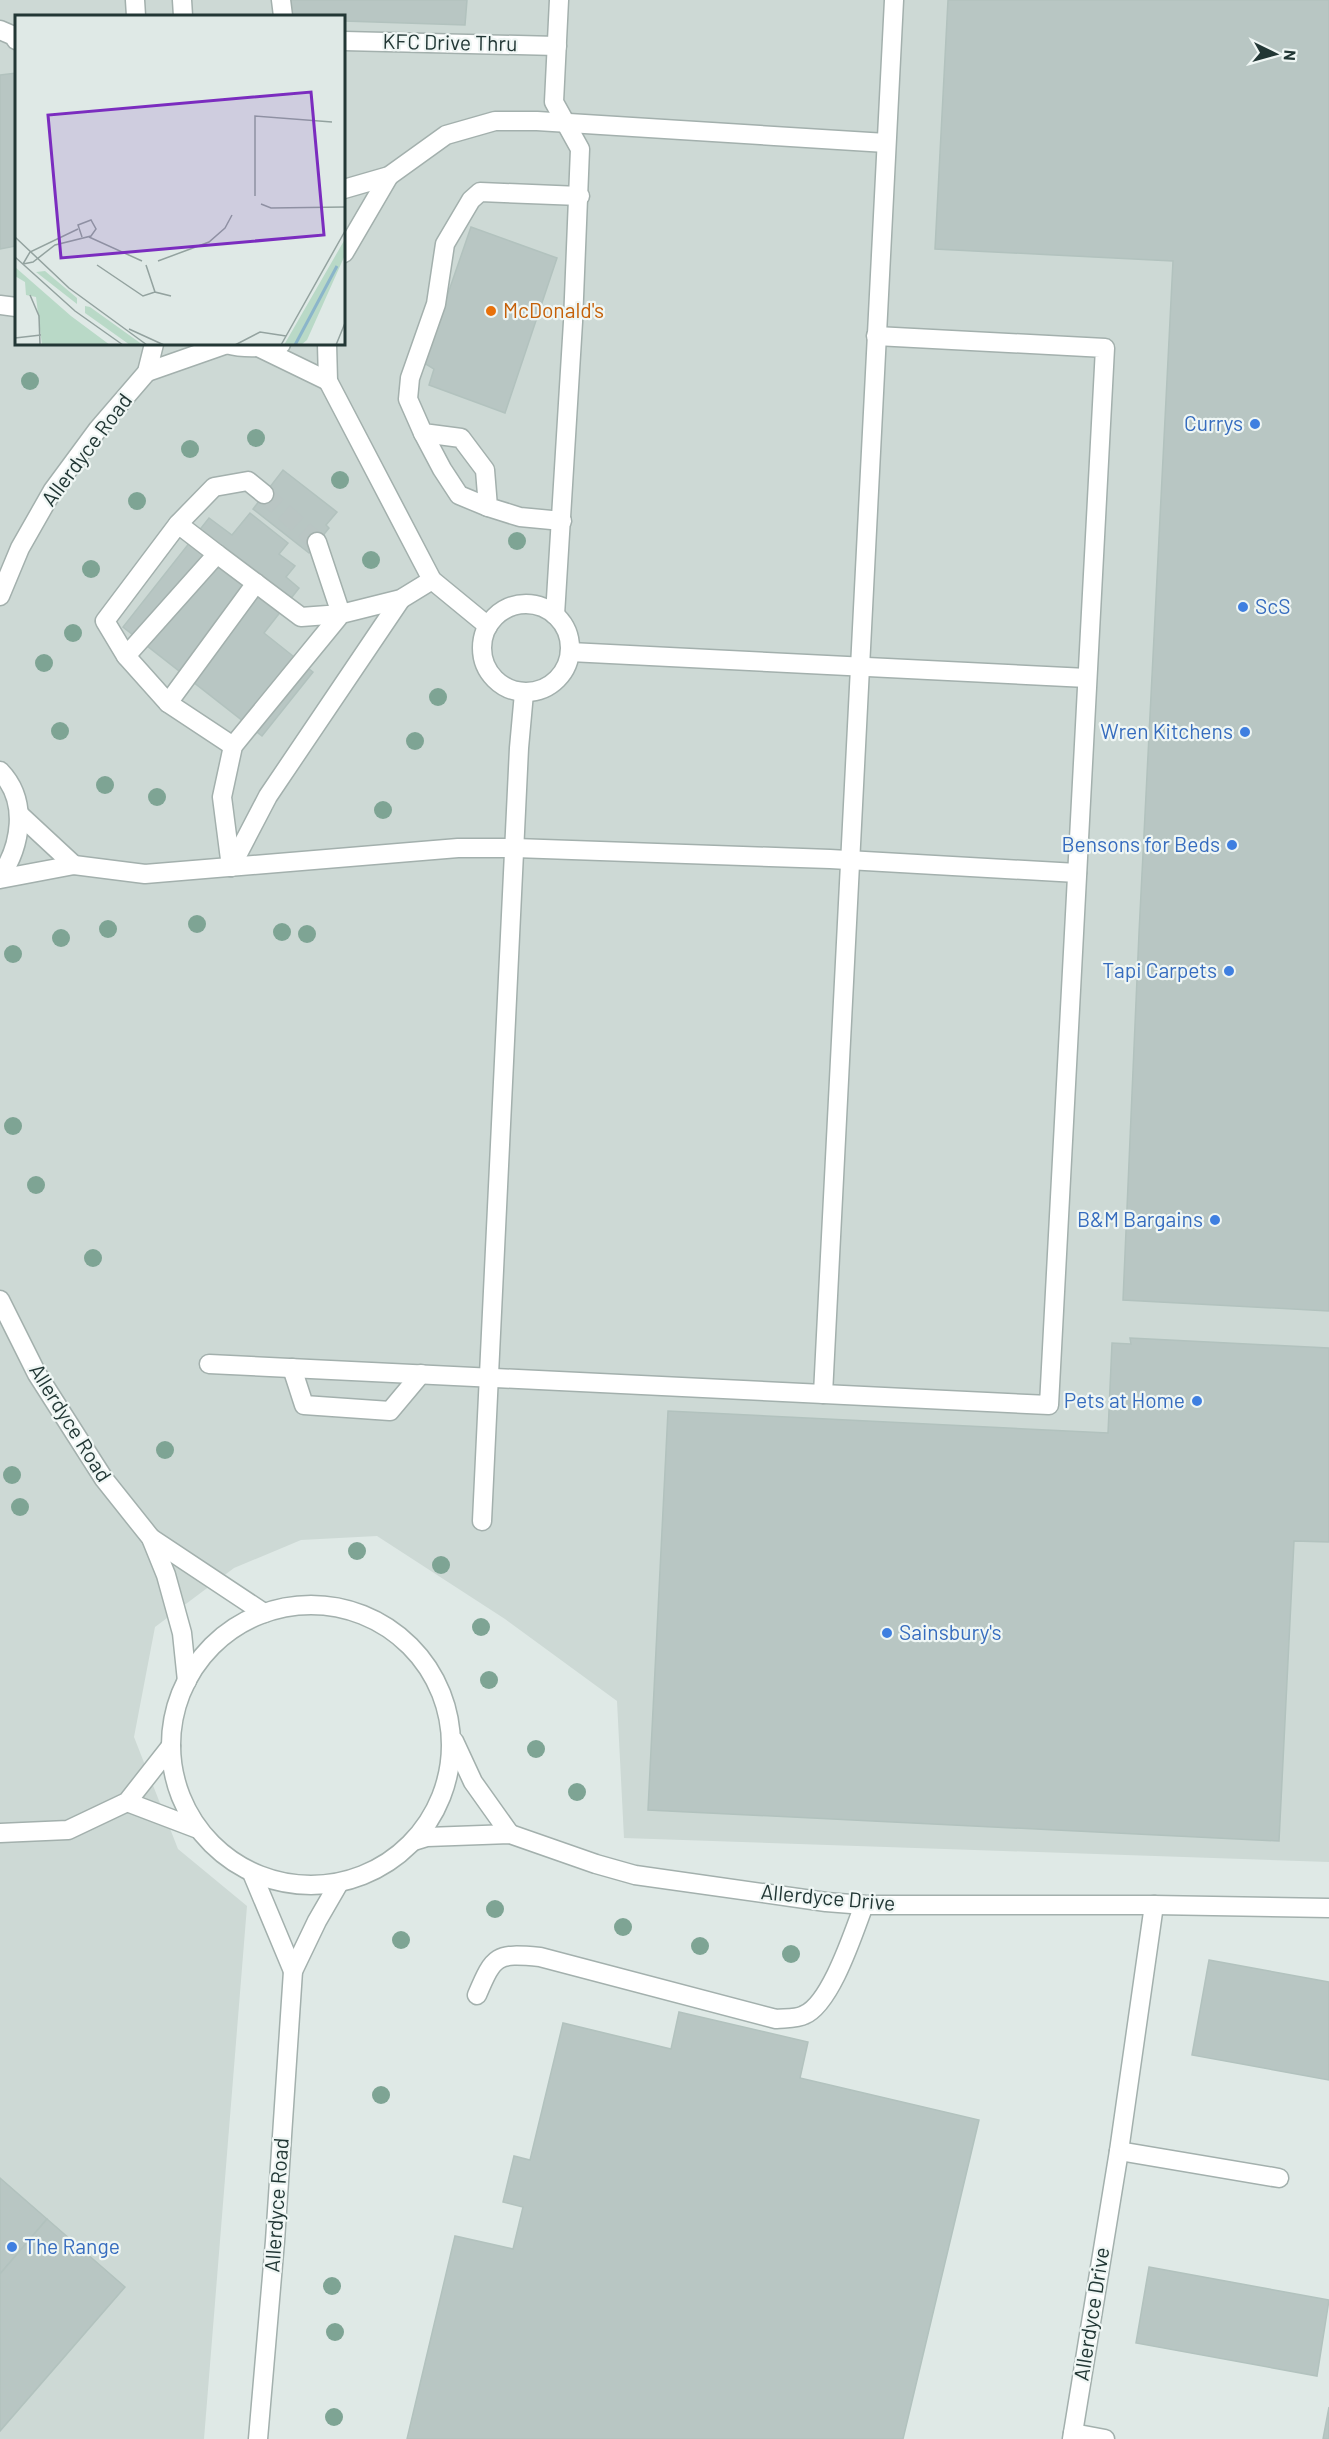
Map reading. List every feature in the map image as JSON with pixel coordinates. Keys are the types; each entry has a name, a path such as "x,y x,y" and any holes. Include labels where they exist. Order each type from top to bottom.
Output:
{"street":[{"path":"135,0 136,15"},
{"path":"182,0 183,15"},
{"path":"281,0 283,15"},
{"path":"555,615 580,196 580,149 554,102 560,0"},
{"path":"823,1394 894,0"},
{"path":"0,30 15,38"},
{"name":"KFC Drive Thru","path":"345,41 557,46"},
{"path":"345,189 389,176 446,135 495,121 566,123 886,143"},
{"path":"345,251 389,176"},
{"path":"562,521 520,517 459,495 442,469 408,399 410,378 436,304 445,244 471,200 480,192 580,196"},
{"path":"0,305 15,307"},
{"path":"209,1364 1049,1405 1105,348 876,336"},
{"name":"Allerdyce Road","path":"0,596 20,548 53,490 98,429 147,372 154,345"},
{"name":"Allerdyce Road","path":"147,372 223,345"},
{"name":"Allerdyce Road","path":"234,345 260,348 276,345"},
{"path":"327,345 328,381 432,580 488,626"},
{"path":"260,348 328,381"},
{"path":"423,433 461,438 485,470 488,507"},
{"path":"233,746 168,703 126,656 105,621 178,524 214,487 248,481 264,494"},
{"path":"178,524 301,617 342,614 401,599 432,580"},
{"path":"317,542 342,614"},
{"path":"126,656 217,554"},
{"path":"168,703 256,583"},
{"path":"231,867 268,796 401,599"},
{"path":"519,604 538,606 555,615 564,626 569,638 570,652 567,665 555,681 538,691 524,693 509,689 487,670 482,655 483,640 488,626 501,612 519,604"},
{"path":"231,867 222,797 233,746 342,614"},
{"path":"570,652 1088,678"},
{"path":"482,1521 524,693"},
{"path":"0,771 14,794 19,814 18,837 12,860 0,878"},
{"path":"19,814 74,865"},
{"path":"0,878 74,865 145,874 458,848 850,860 1077,873"},
{"name":"Allerdyce Road","path":"0,1300 37,1374 104,1479 151,1538 165,1575 182,1634 187,1680"},
{"path":"292,1368 304,1405 390,1411 421,1374"},
{"name":"Allerdyce Road","path":"151,1538 264,1613"},
{"name":"Allerdyce Road","path":"321,1605 349,1610 376,1620 400,1636 420,1656 436,1680 447,1707 451,1758 440,1803 414,1841 380,1868 339,1883 304,1886 252,1873 223,1854 198,1829 184,1803 174,1775 171,1746 178,1701 187,1680 211,1646 227,1632 264,1613 292,1606 321,1605"},
{"path":"451,1735 473,1782 510,1834"},
{"path":"0,1833 68,1830 127,1802 171,1746"},
{"path":"127,1802 198,1829"},
{"name":"Allerdyce Drive","path":"414,1841 427,1837 510,1834 635,1875 826,1902 864,1905 1154,1905 1329,1908"},
{"name":"Allerdyce Road","path":"252,1873 293,1971"},
{"name":"Allerdyce Road","path":"258,2439 276,2229 293,1971 317,1921 339,1883"},
{"path":"477,1995 489,1966 508,1954 540,1957 776,2019 805,2015 827,1994 864,1905"},
{"name":"Allerdyce Drive","path":"1072,2436 1119,2151 1154,1905"},
{"path":"1119,2151 1279,2178"},
{"path":"1072,2436 1105,2439"}],"shaded area":[{"path":"0,0 1329,0 1329,1862 624,1838 617,1701 505,1619 377,1536 301,1540 234,1568 155,1627 134,1737 178,1849 247,1906 204,2439 0,2439"}],"building":[{"path":"290,0 467,0 465,25 345,21 345,15 290,15"},
{"path":"948,0 1329,0 1329,1311 1123,1300 1173,261 935,249"},
{"path":"15,73 15,246 0,249 0,75"},
{"name":"McDonald's","path":"471,227 557,258 505,413 429,385 434,369 424,363"},
{"path":"283,470 337,512 326,525 329,528 309,553 253,509"},
{"path":"250,513 288,543 279,554 295,566 286,577 299,588 264,633 313,672 262,736 123,627 209,518 232,535"},
{"path":"1130,1338 1329,1348 1329,1542 1294,1541 1279,1841 648,1810 668,1411 1108,1433 1112,1343 1131,1344"},
{"path":"1209,1960 1329,1982 1329,2080 1192,2055"},
{"path":"679,2012 808,2042 800,2078 979,2120 903,2439 407,2439 455,2236 513,2249 523,2207 503,2202 514,2156 530,2160 563,2023 671,2049"},
{"name":"The Range","path":"0,2178 47,2219 0,2274"},
{"path":"47,2219 125,2287 0,2431 0,2274"},
{"path":"1149,2267 1329,2300 1317,2376 1136,2343"},
{"path":"1329,2407 1329,2439 1323,2439"}],"tunnel":[{"path":"264,494 317,542"}],"place":[{"name":"McDonald's","path":"491,311"},
{"name":"Currys","path":"1255,424"},
{"name":"ScS","path":"1243,607"},
{"name":"Wren Kitchens","path":"1245,732"},
{"name":"Bensons for Beds","path":"1232,845"},
{"name":"Tapi Carpets","path":"1229,971"},
{"name":"B&M Bargains","path":"1215,1220"},
{"name":"Pets at Home","path":"1197,1401"},
{"name":"Sainsbury's","path":"887,1633"},
{"name":"The Range","path":"12,2247"}]}
